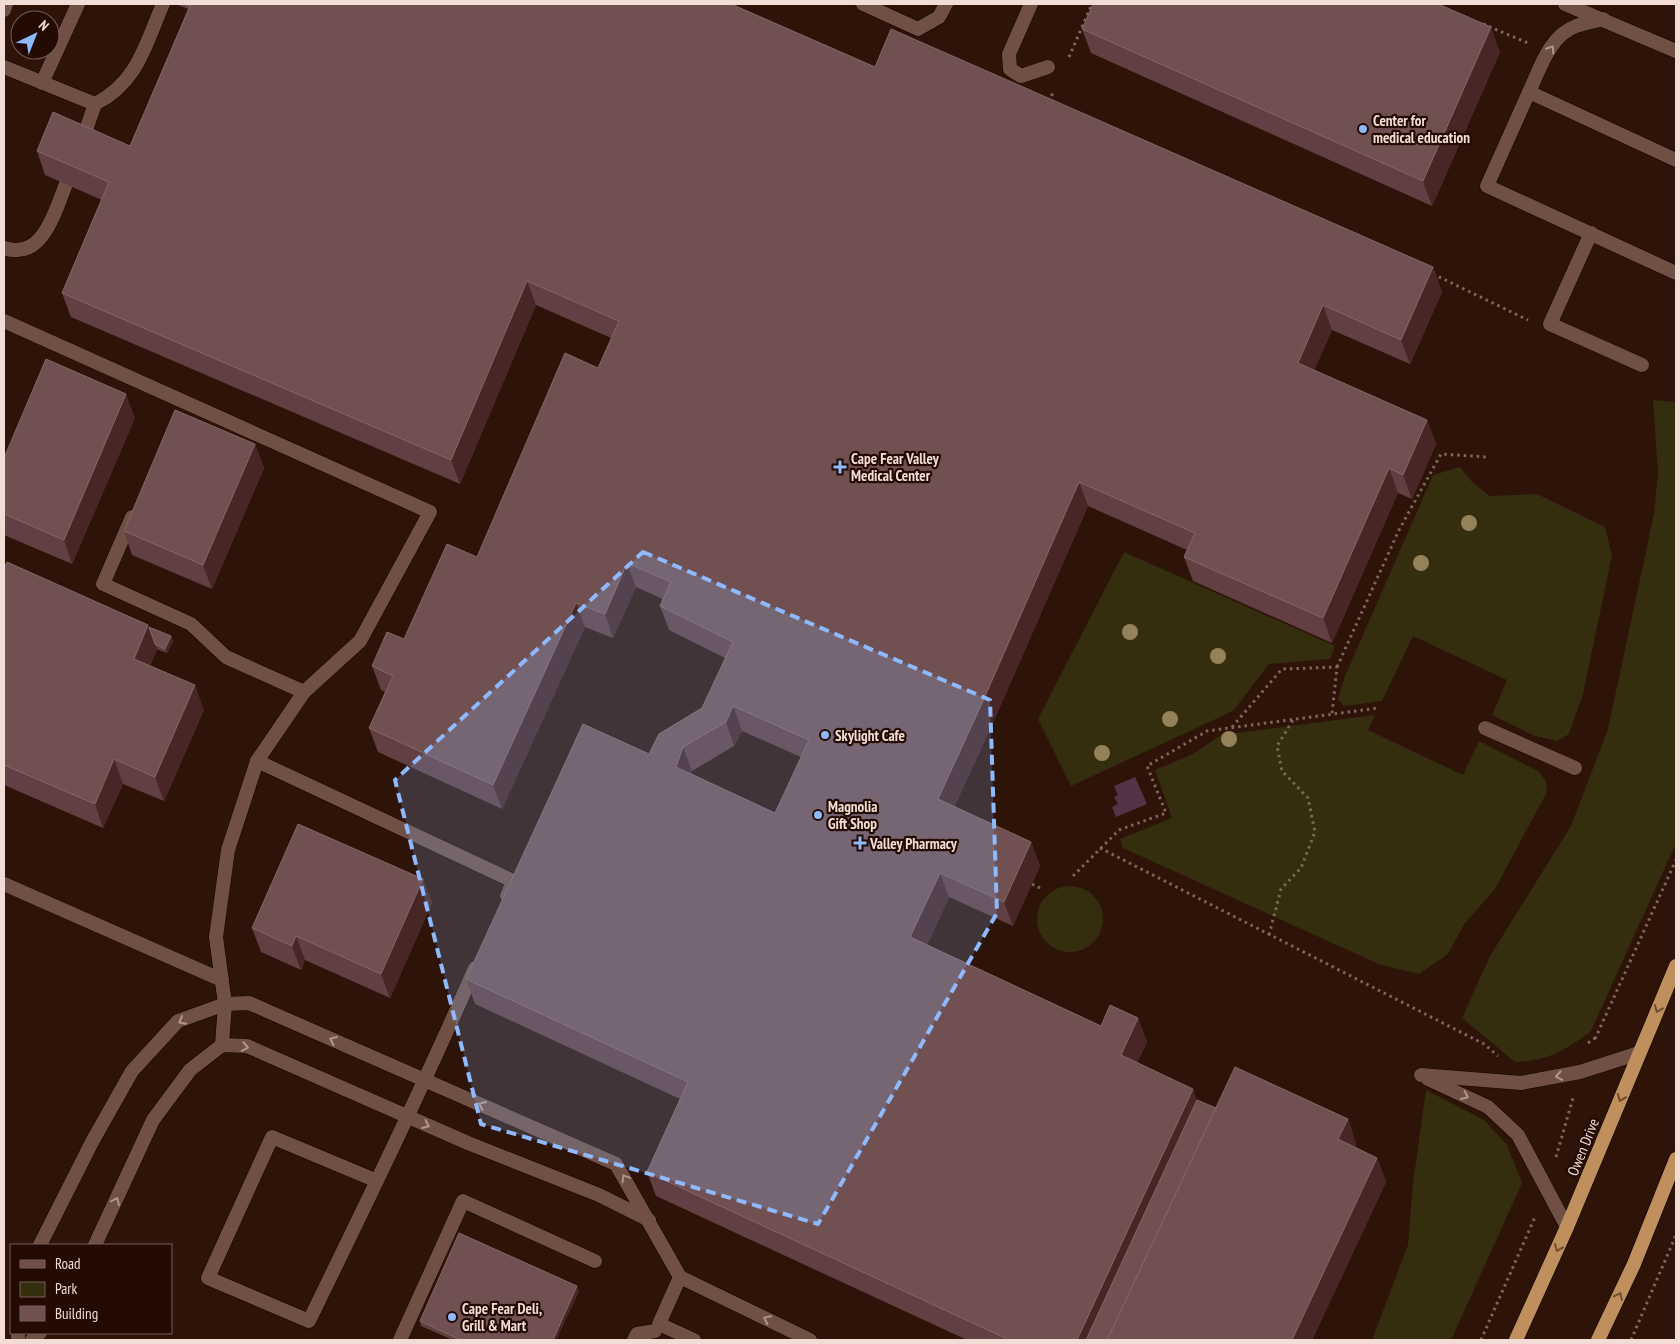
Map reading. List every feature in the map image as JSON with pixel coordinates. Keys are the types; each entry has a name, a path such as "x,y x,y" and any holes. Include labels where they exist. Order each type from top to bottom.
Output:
{"highway":[{"name":"Owen Drive","path":"1516,1340 1567,1227 1676,966"},
{"path":"1598,1340 1634,1264 1676,1159"}],"street":[{"path":"4,10 6,4"},
{"path":"42,83 78,4"},
{"path":"80,145 95,104 107,98 132,74 163,4"},
{"path":"862,4 918,29 939,17 946,4"},
{"path":"1032,4 1009,54 1010,69 1021,76 1048,67"},
{"path":"1565,4 1676,51"},
{"path":"1603,19 1574,26 1558,38 1548,52 1487,186 1676,273"},
{"path":"4,68 95,104"},
{"path":"1529,92 1676,160"},
{"path":"4,248 10,250 23,249 39,242 48,228 66,184"},
{"path":"1591,234 1550,324 1642,365"},
{"path":"4,322 180,406 430,512 360,641 304,692 257,761 228,850 216,937 224,1004 222,1045"},
{"path":"138,502 102,584 190,624 226,657 304,692"},
{"path":"1485,728 1575,768"},
{"path":"257,761 513,881 502,908"},
{"path":"4,884 222,980"},
{"path":"377,1181 272,1137 208,1278 308,1321 377,1181 426,1080 482,953"},
{"path":"41,1244 132,1071 178,1021 224,1004 249,1003 616,1164 680,1277 810,1340"},
{"path":"96,1244 154,1120 190,1070 222,1045 247,1046 468,1143 599,1195 649,1220"},
{"path":"1567,1227 1518,1135 1488,1107 1421,1075 1521,1082 1580,1072 1639,1053"},
{"path":"400,1340 464,1201 595,1261"},
{"path":"659,1332 680,1277"},
{"path":"634,1340 637,1334 659,1332 694,1340"}],"path":[{"path":"1092,4 1100,8"},
{"path":"1479,22 1548,52"},
{"path":"1048,104 1057,108"},
{"path":"1424,270 1530,320"},
{"path":"1332,714 1337,667 1399,530 1441,454 1487,457"},
{"path":"1231,728 1282,668 1337,667"},
{"path":"1074,876 1119,830 1166,813 1147,766 1207,731 1378,708"},
{"path":"1269,935 1281,889 1301,868 1316,832 1308,798 1282,771 1277,746 1293,720"},
{"path":"1100,848 1484,1044 1503,1060"},
{"path":"1481,1340 1547,1190 1580,1072 1676,860"},
{"path":"1032,884 1040,888"},
{"path":"1587,1043 1596,1038"},
{"path":"1631,1340 1676,1235"}],"highlighted area":[{"path":"643,552 990,700 997,913 818,1224 481,1124 395,780"}],"green space":[{"path":"1653,400 1676,402 1676,843 1591,1031 1565,1049 1547,1057 1515,1062 1462,1018 1490,956 1571,826 1608,729 1654,514 1658,473"},
{"path":"1460,467 1472,482 1490,496 1537,494 1605,527 1612,555 1583,694 1569,734 1557,741 1535,736 1492,715 1507,680 1413,636 1382,701 1344,706 1338,699 1345,676 1433,475"},
{"path":"1124,552 1335,646 1330,659 1269,664 1233,711 1071,786 1038,719"},
{"path":"1375,715 1368,730 1463,775 1479,741 1538,771 1546,781 1547,792 1495,889 1465,923 1448,954 1419,974 1381,965 1123,848 1120,839 1172,818 1155,770 1193,754 1221,735"},
{"path":"1070,886 1083,888 1093,896 1101,906 1103,919 1101,932 1093,942 1083,950 1070,952 1057,950 1047,942 1039,932 1037,919 1039,906 1047,896 1057,888"},
{"path":"1426,1090 1484,1120 1507,1145 1522,1183 1451,1340 1372,1340 1408,1245 1413,1183"}],"shaded area":[{"path":"1135,777 1147,804 1116,817 1112,807 1118,804 1114,797 1118,795 1114,786"}],"building":[{"path":"191,4 731,4 875,67 891,29 1433,267 1401,340 1323,305 1298,363 1427,420 1403,475 1389,468 1323,618 1184,557 1195,533 1079,482 938,799 1031,842 1004,902 940,873 910,937 1101,1026 1110,1005 1138,1018 1121,1055 1193,1089 1077,1340 1006,1340 647,1172 688,1082 466,979 583,724 649,754 659,734 702,708 733,642 660,606 671,582 627,563 605,614 576,603 493,785 369,728 393,676 372,666 387,632 404,639 447,544 477,557 565,353 598,368 619,321 527,281 451,460 62,293 109,182 37,151 53,112 130,146","holes":["733,706 809,740 775,813 676,767 683,747 726,722"]},
{"name":"Center for medical education","path":"1093,4 1438,4 1491,27 1423,181 1082,29"},
{"path":"46,359 126,394 64,540 4,514 4,458"},
{"path":"175,410 255,444 203,565 124,531"},
{"path":"7,562 148,625 134,659 195,685 155,777 114,759 95,804 4,765 4,569"},
{"path":"149,627 171,636 165,649 155,644"},
{"path":"298,824 423,879 381,974 296,936 292,946 252,928"},
{"path":"1235,1067 1348,1119 1338,1139 1377,1158 1292,1340 1107,1340"},
{"path":"1197,1100 1216,1108 1107,1340 1086,1340"},
{"path":"459,1233 577,1286 553,1340 461,1340 420,1321"}],"place":[{"name":"Center for medical education","path":"1363,129"},
{"name":"Cape Fear Valley Medical Center","path":"840,467"},
{"name":"Skylight Cafe","path":"825,735"},
{"name":"Magnolia Gift Shop","path":"818,815"},
{"name":"Valley Pharmacy","path":"860,843"},
{"name":"Cape Fear Deli, Grill & Mart","path":"452,1317"}]}
